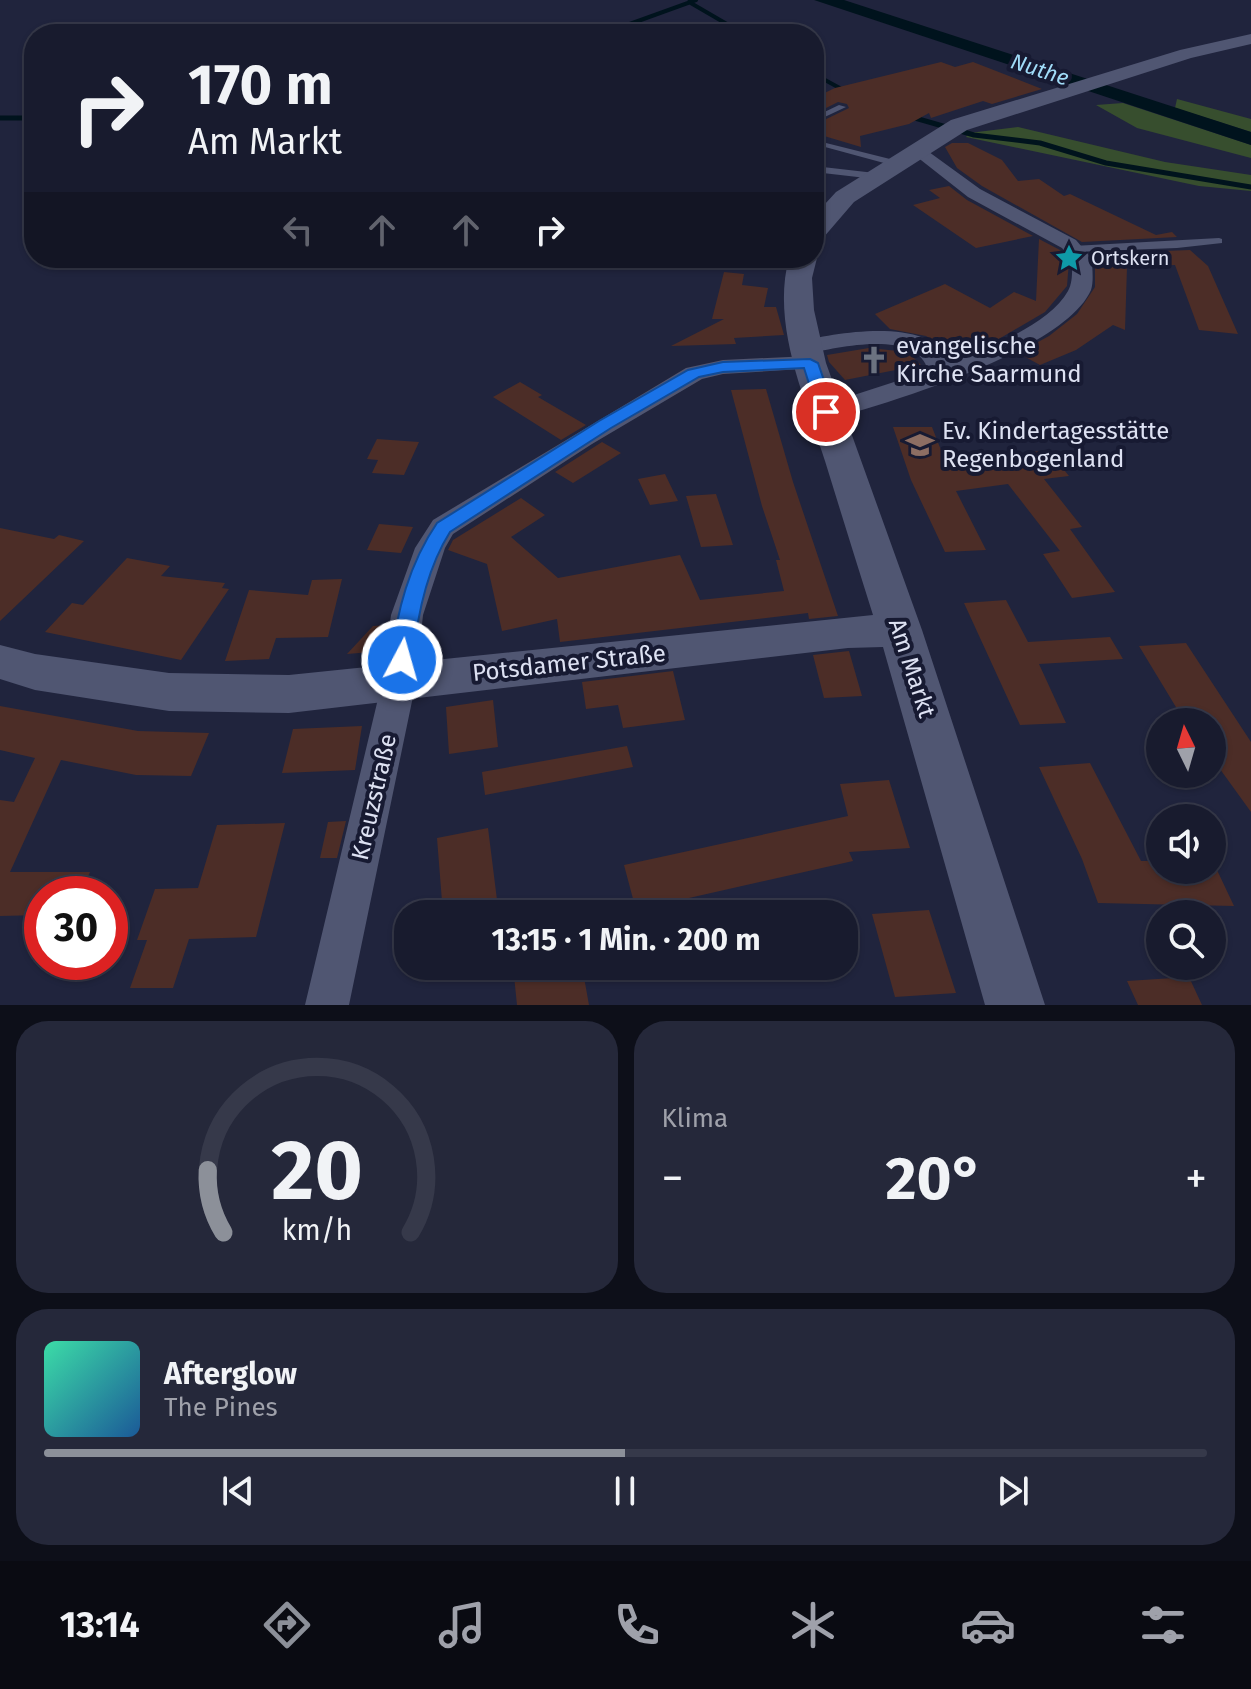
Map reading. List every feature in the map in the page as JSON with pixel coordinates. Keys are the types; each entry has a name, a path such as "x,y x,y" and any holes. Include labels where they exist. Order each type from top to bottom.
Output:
{"main road":[{"path":"824,216 845,197 953,129 1206,48 1251,39"},
{"name":"Am Markt","path":"800,268 798,278 806,348 900,630 1015,1005"},
{"name":"Potsdamer Straße","path":"0,662 35,672 101,683 214,694 289,694 833,633 900,630"}],"street":[{"path":"826,412 941,374 1013,345 1071,304 1081,289 1082,259 1073,249 1049,231 974,193 918,149"},
{"name":"Kreuzstraße","path":"327,1005 399,682 407,615 430,548 443,527 583,438 694,373 865,338 913,341 937,358 941,374"}],"lane":[{"path":"824,115 842,107"},
{"path":"824,146 885,170"},
{"path":"824,169 885,170"},
{"path":"1073,249 1219,241"}],"green space":[{"path":"1177,99 1251,119 1251,132 1175,108"},
{"path":"1123,103 1251,145 1251,158 1137,128 1096,105"},
{"path":"1018,127 1165,162 1251,175 1251,191 1199,186 966,137 969,133"}],"water":[{"name":"Nuthe","path":"814,0 844,0 1251,132 1251,145"}],"building":[{"path":"941,62 955,67 973,62 1042,89 992,104 983,101 931,118 929,113 909,124 860,136 861,147 824,136 824,120 849,108 847,104 838,102 824,109 824,93"},
{"path":"952,143 968,143 1002,160 1018,181 1039,179 1064,196 1070,194 1156,235 1172,232 1177,237 1082,242 982,186 957,168 945,147"},
{"path":"949,186 967,200 1033,236 976,248 913,205 940,198 929,190"},
{"path":"1039,239 1060,250 1069,261 1067,286 1045,312 997,340 950,358 942,345 926,336 890,329 875,314 945,284 990,308 1014,292 1036,301"},
{"path":"1190,250 1208,266 1238,334 1199,330 1175,265 1127,267 1125,330 1113,325 1076,350 1040,365 1018,353 1049,336 1077,314 1095,287 1095,259 1092,254"},
{"path":"724,272 744,274 742,285 768,288 764,307 776,307 784,335 734,338 736,344 671,346 724,319 712,319"},
{"name":"evangelische Kirche Saarmund","path":"869,348 908,352 921,365 845,380 829,362 827,355"},
{"path":"520,382 542,395 538,397 586,425 561,440 493,397"},
{"path":"766,389 838,616 809,619 808,613 560,642 557,619 502,631 487,564 448,550 453,540 521,498 545,515 511,537 558,578 680,555 700,600 784,591 776,560 780,560 731,390"},
{"path":"893,427 932,427 946,463 1048,450 1069,476 1044,479 1082,527 1070,529 1115,592 1072,598 1043,554 1060,551 1008,484 956,491 986,550 945,552 911,480"},
{"path":"377,439 419,442 404,475 372,473 378,460 367,459"},
{"path":"602,442 621,453 573,483 555,472"},
{"path":"665,474 678,501 650,505 638,479"},
{"path":"716,494 733,545 701,547 686,496"},
{"path":"379,524 413,527 401,553 367,550"},
{"path":"0,528 54,539 59,535 84,541 0,621"},
{"path":"127,558 170,566 161,576 225,583 222,588 229,589 181,660 45,632 72,603 83,605"},
{"path":"342,579 328,637 276,638 269,659 225,661 249,590 308,595 312,580"},
{"path":"1006,600 1028,642 1110,637 1123,659 1039,664 1066,723 1020,725 964,603"},
{"path":"387,625 383,651 347,654 373,626"},
{"path":"1186,643 1251,742 1251,812 1226,777 1226,708 1177,708 1139,646"},
{"path":"849,651 862,696 824,698 813,655"},
{"path":"673,671 685,720 623,728 618,705 586,709 582,682"},
{"path":"493,700 498,747 449,754 446,707"},
{"path":"0,706 138,731 209,733 191,776 136,775 61,760 10,872 90,872 88,876 24,876 24,915 0,916 0,800 14,802 35,758 0,750"},
{"path":"362,726 355,770 282,773 293,729"},
{"path":"627,746 633,767 485,795 482,772"},
{"path":"1090,763 1141,861 1146,861 1146,884 1224,884 1234,906 1226,906 1226,900 1098,903 1082,859 1039,767"},
{"path":"889,780 910,848 849,852 853,861 680,900 633,900 624,865 848,816 840,784"},
{"path":"346,821 337,858 320,858 328,822"},
{"path":"285,823 256,937 189,939 173,988 130,988 147,940 137,940 155,889 198,888 217,825"},
{"path":"488,828 497,900 442,900 437,838"},
{"path":"929,910 956,993 895,997 872,914"},
{"path":"514,980 585,980 589,1005 517,1005"},
{"path":"1190,980 1202,1005 1138,1005 1127,981"}],"waterway":[{"path":"690,2 696,0"},
{"path":"630,24 690,2"},
{"path":"690,2 727,24"},
{"path":"824,79 847,92"},
{"path":"908,116 974,135 1040,143 1106,163 1251,187"},
{"path":"0,118 24,118"}],"place":[{"name":"Ortskern","path":"1069,258"},
{"name":"evangelische Kirche Saarmund","path":"874,360"},
{"name":"Ev. Kindertagesstätte Regenbogenland","path":"920,445"}],"route":[{"path":"402,660 407,615 430,548 443,527 605,425 694,373 723,367 810,363 826,412"}]}
